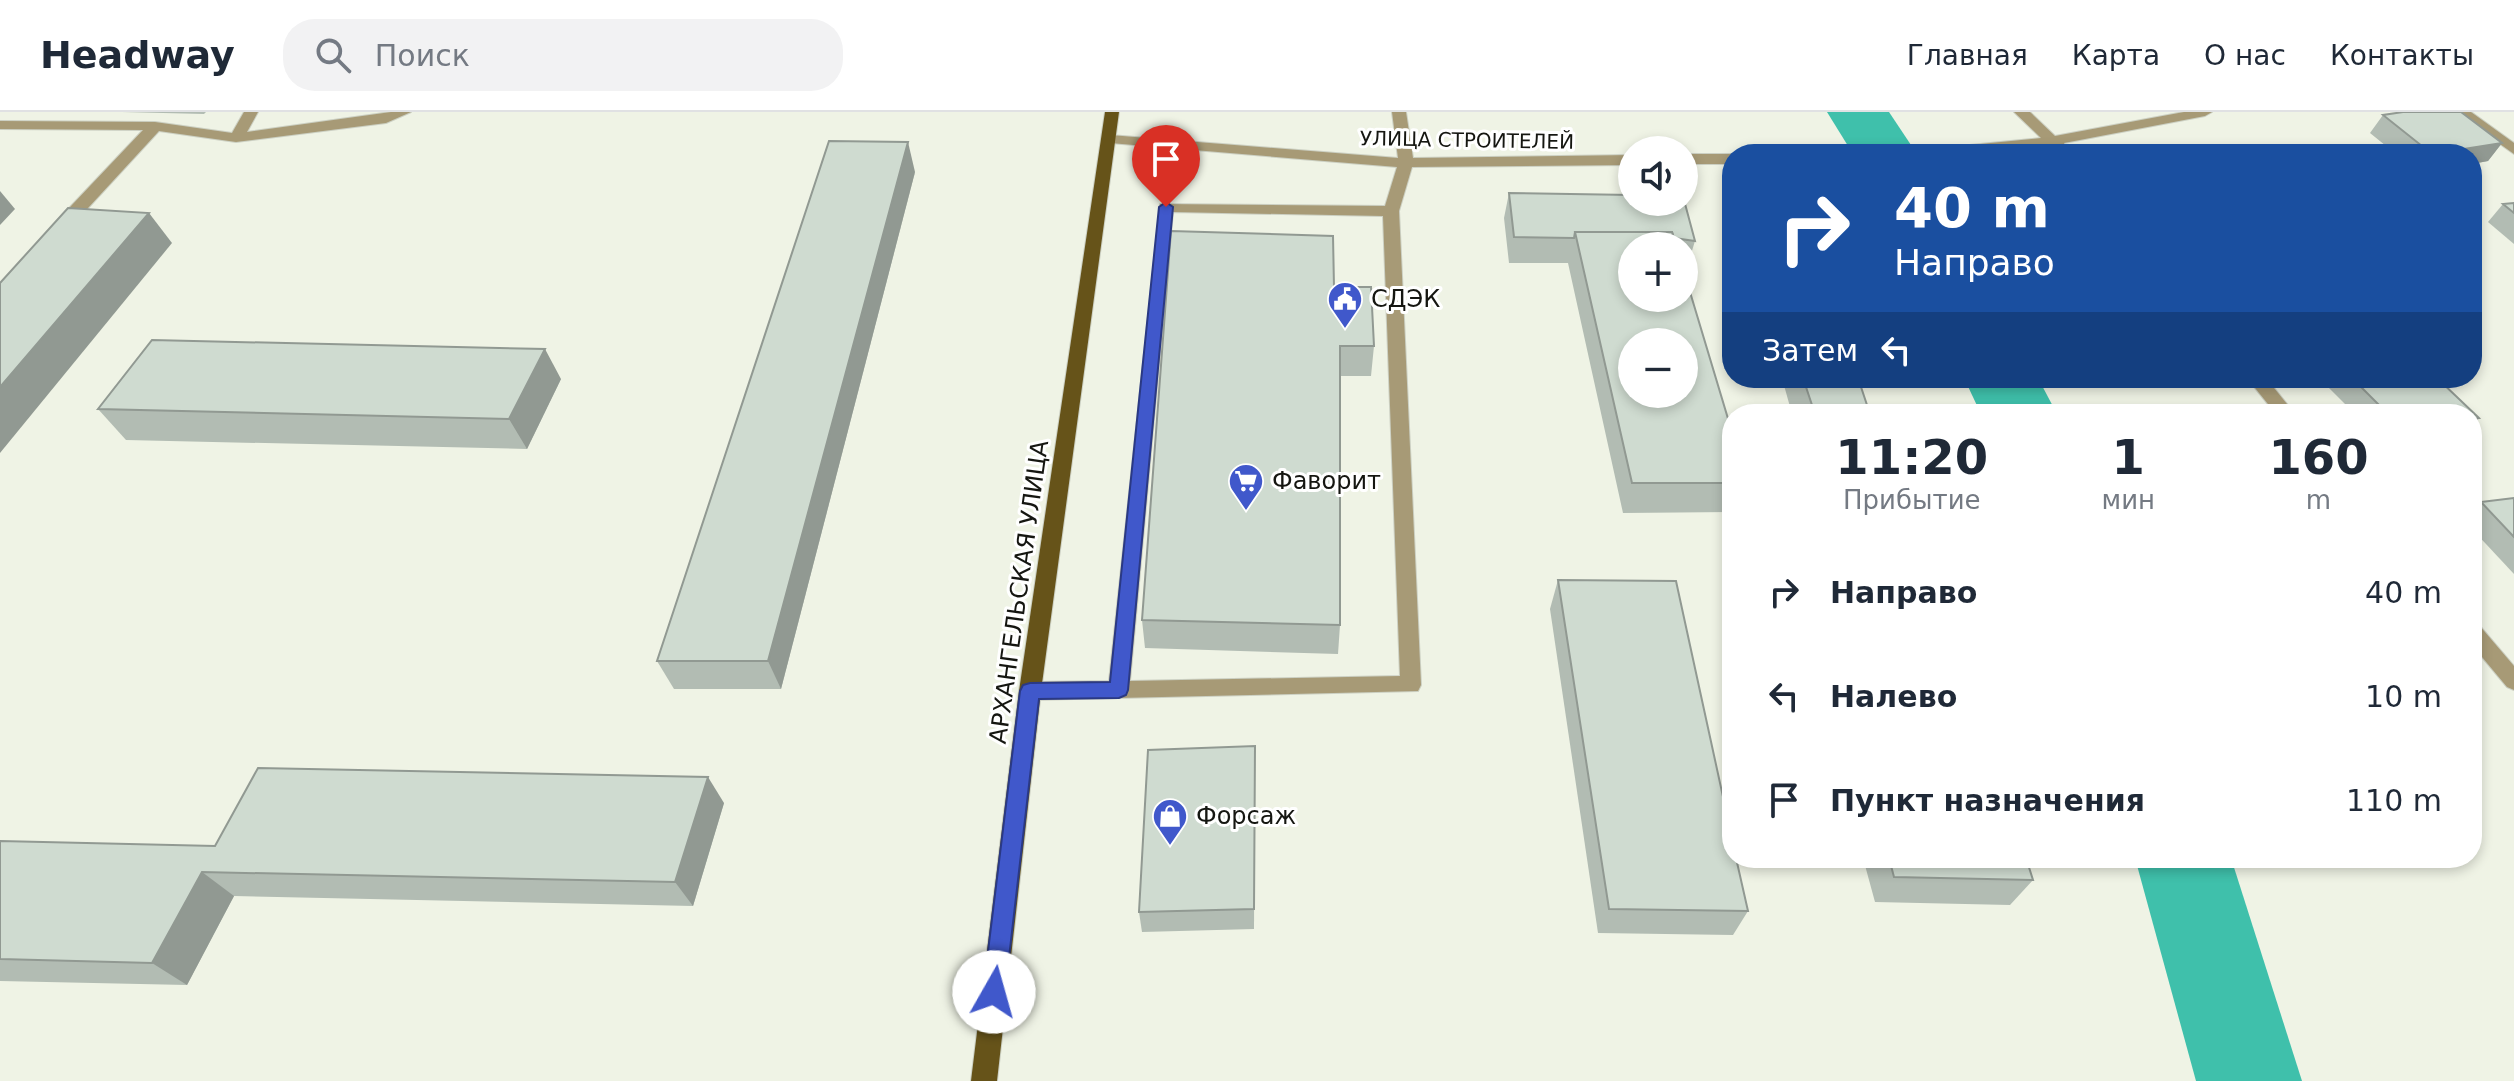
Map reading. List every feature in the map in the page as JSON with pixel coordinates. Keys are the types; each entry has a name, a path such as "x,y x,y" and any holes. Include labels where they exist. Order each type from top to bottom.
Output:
{"main road":[{"name":"АРХАНГЕЛЬСКАЯ УЛИЦА","path":"984,1081 1030,691 1112,112"}],"street":[{"path":"236,138 251,112"},
{"path":"309,129 322,112"},
{"path":"0,125 155,126 236,138 386,119 404,112"},
{"path":"1030,691 1411,685 1391,211 1406,163 1399,112"},
{"path":"2021,112 2056,144"},
{"path":"2076,144 2205,112"},
{"path":"2462,112 2514,150"},
{"path":"52,237 155,126"},
{"name":"УЛИЦА СТРОИТЕЛЕЙ","path":"1110,139 1406,163 1618,160"},
{"path":"1698,159 1722,159"},
{"path":"1119,690 1166,207 1391,211"},
{"path":"2264,388 2278,404"},
{"path":"2482,643 2514,681"}],"building":[{"path":"2461,112 2502,143 2482,146 2419,144 2383,115"},
{"path":"829,141 908,142 768,661 657,661"},
{"path":"1509,193 1618,195 1618,216 1688,216 1693,232 1575,232 1574,238 1514,237"},
{"path":"2514,203 2514,213 2503,204"},
{"path":"68,208 149,213 0,387 0,283"},
{"name":"Фаворит","path":"1171,231 1333,236 1334,287 1371,287 1374,346 1340,346 1340,625 1142,620"},
{"path":"1575,232 1618,232 1618,312 1696,312 1722,404 1722,483 1632,483"},
{"path":"152,340 545,349 509,419 98,409"},
{"path":"1806,388 1861,388 1867,404 1812,404"},
{"path":"2362,388 2448,388 2464,404 2378,404"},
{"path":"2514,498 2514,537 2482,503"},
{"path":"1558,580 1676,581 1722,792 1722,868 1738,868 1748,911 1609,909"},
{"path":"1255,746 1254,909 1139,912 1148,750"},
{"path":"258,768 708,777 675,882 202,872 152,963 0,959 0,841 215,846"},
{"path":"1892,868 2029,868 2033,880 1894,877"}],"waterway":[{"path":"1858,112 1879,144"},
{"path":"2006,388 2014,404"},
{"path":"2186,868 2249,1081"}],"place":[{"name":"СДЭК","path":"1345,330"},
{"name":"Фаворит","path":"1246,512"},
{"name":"Форсаж","path":"1170,847"}],"route":[{"path":"994,992 1030,691 1119,690 1166,207"}]}
